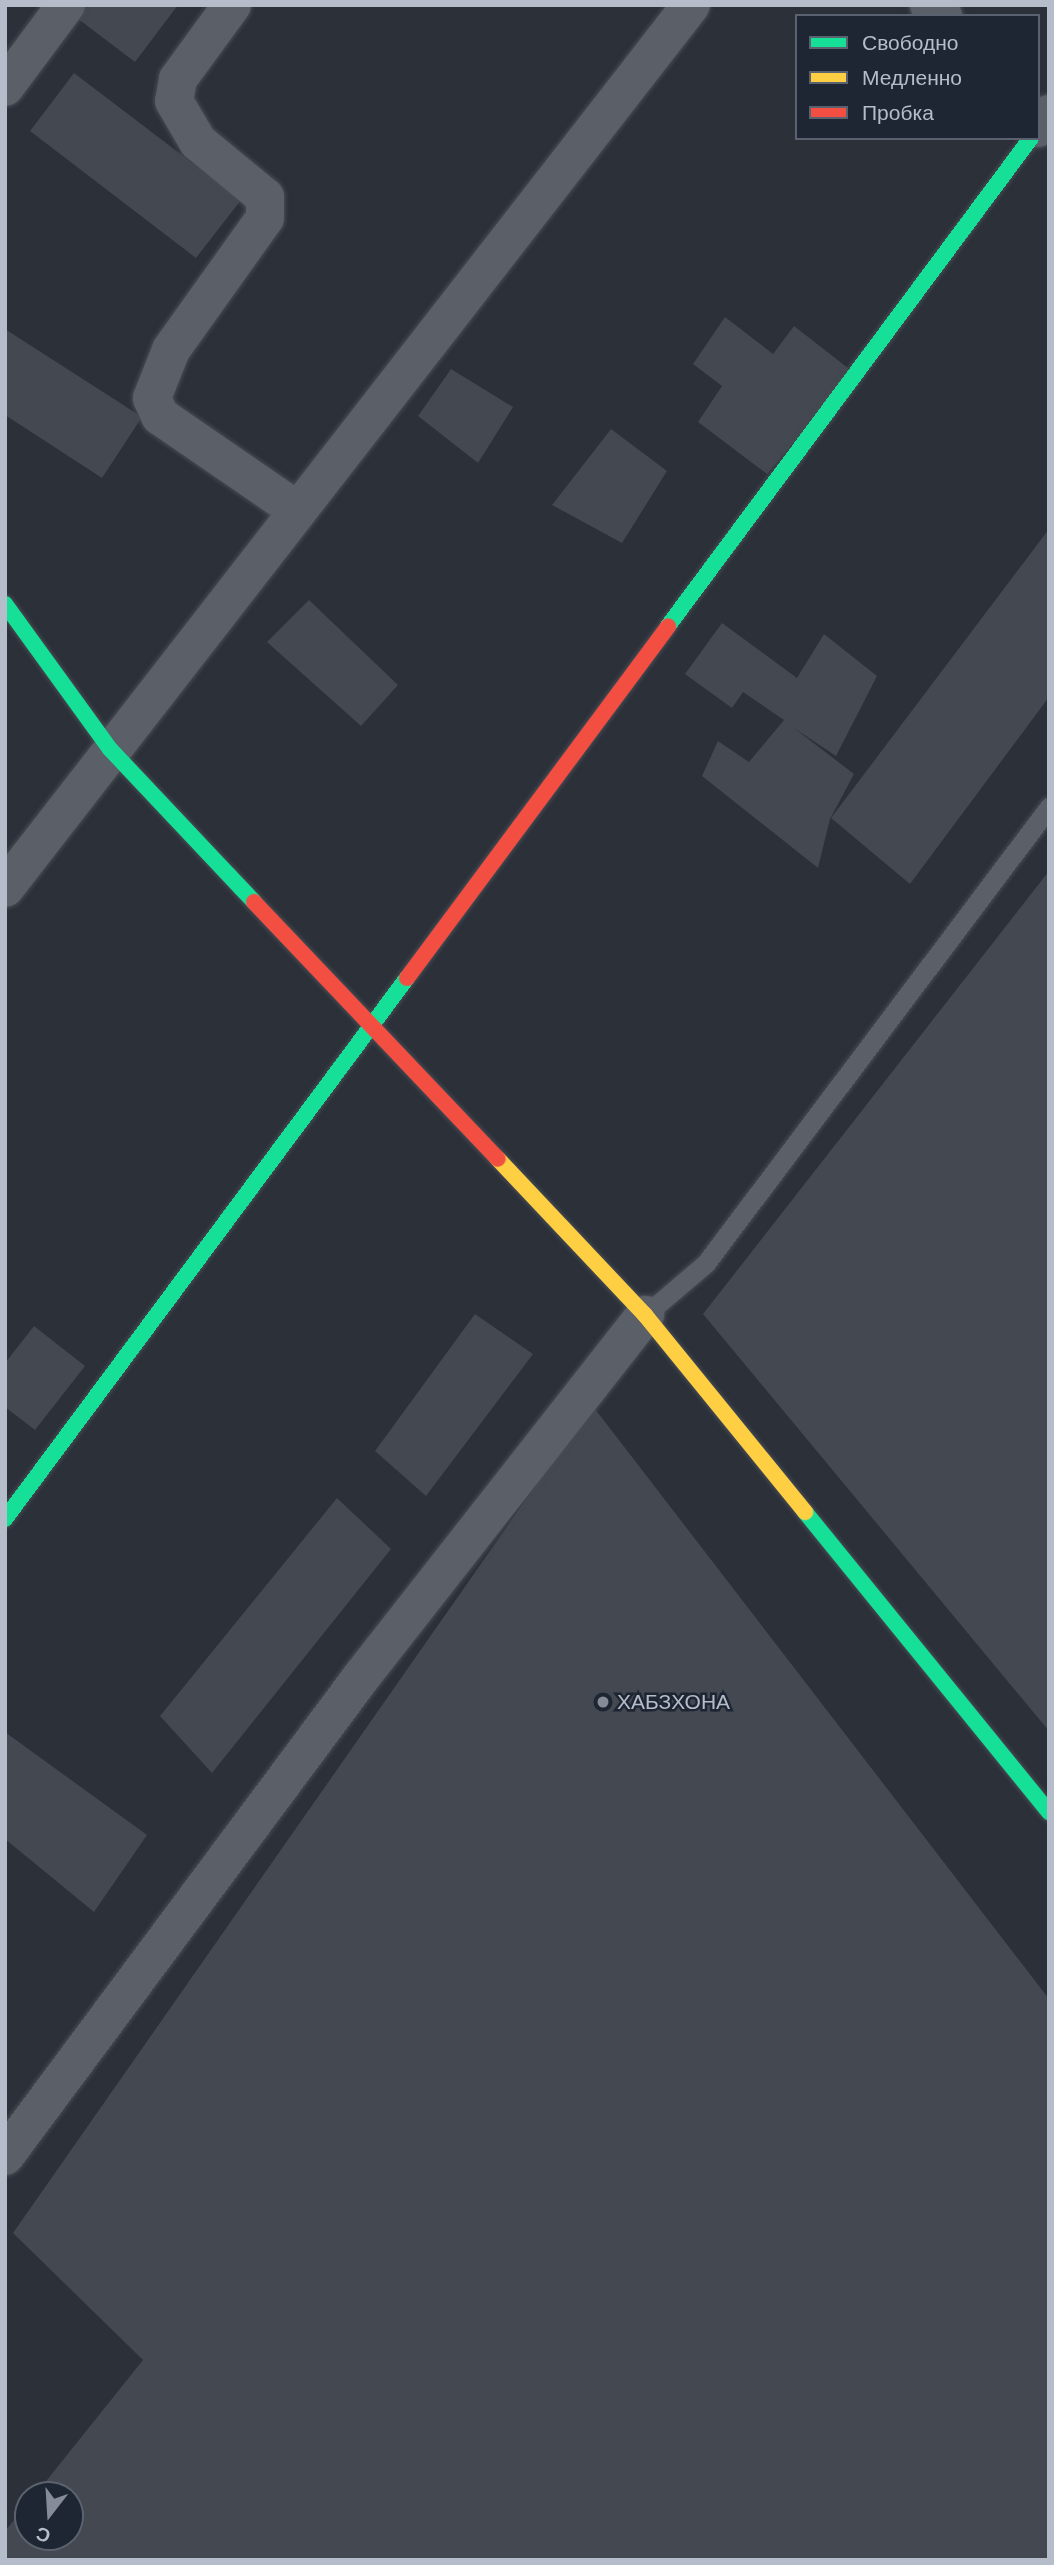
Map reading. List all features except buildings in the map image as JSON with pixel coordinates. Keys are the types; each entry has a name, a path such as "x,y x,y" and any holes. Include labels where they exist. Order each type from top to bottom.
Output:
{"street":[{"path":"5,87 66,5"},
{"path":"232,5 178,79 174,101 198,142 265,197 265,218 171,350 152,398 160,416 296,510"},
{"path":"5,888 110,749 691,5"},
{"path":"5,1519 369,1024 1030,140"},
{"path":"5,604 110,749 278,922 369,1024 539,1197 645,1315 1049,1812"},
{"path":"5,2155 362,1676 645,1315"}],"lane":[{"path":"645,1315 706,1263 1049,807"}],"traffic: fast":[{"path":"668,626 1030,140"},
{"path":"5,604 110,749 254,902"},
{"path":"5,1519 407,978"},
{"path":"805,1512 1049,1812"}],"traffic: slow":[{"path":"498,1159 645,1315 805,1512"}],"traffic: jam":[{"path":"407,978 668,626"},
{"path":"254,902 498,1159"}],"place":[{"name":"ХАБЗХОНА","path":"603,1702"}]}
